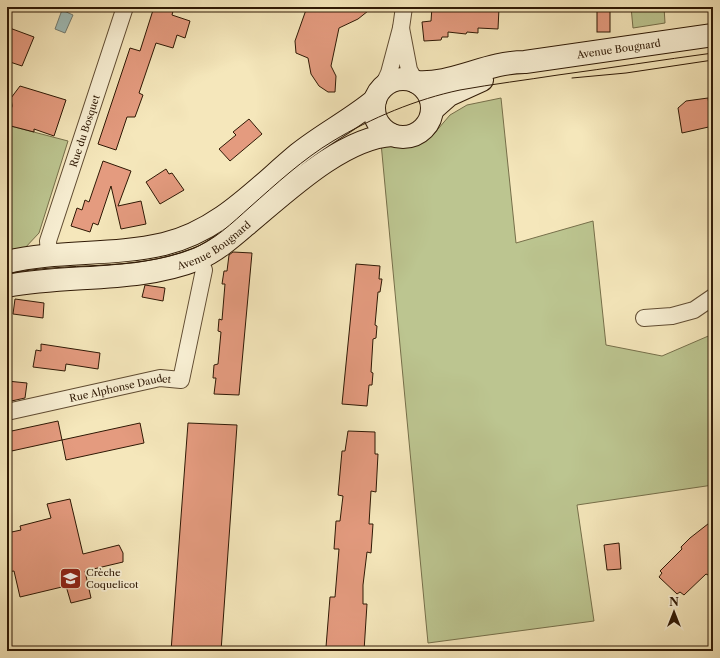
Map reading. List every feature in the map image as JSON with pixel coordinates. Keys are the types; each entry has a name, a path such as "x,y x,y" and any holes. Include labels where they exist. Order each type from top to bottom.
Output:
{"main road":[{"name":"Avenue Bougnard","path":"7,262 49,256 123,250 163,244 187,237 212,225 256,192 299,154 378,94 389,82 398,79 429,83 499,64 525,62 713,35"},
{"name":"Avenue Bougnard","path":"7,286 52,280 127,276 168,269 199,258 221,246 317,168 336,155 380,136 392,135 401,137 418,133 427,124 432,110 449,95 525,62"},
{"path":"416,82 428,92 431,98 432,110"},
{"path":"378,94 374,110 376,119 386,131 392,135"}],"street":[{"name":"Rue du Bosquet","path":"49,256 48,241 125,7"},
{"path":"378,94 389,73 401,28 404,7"},
{"path":"401,28 409,70 416,82"},
{"name":"Rue Alphonse Daudet","path":"7,412 160,378 181,380 204,270 199,258"},
{"path":"644,318 672,316 694,310 713,296"}],"green space":[{"path":"631,7 664,7 665,23 633,28"},
{"path":"501,98 516,243 593,221 606,345 662,356 713,334 713,485 577,505 594,621 428,643 381,143 419,143 432,136 450,115 467,105"},
{"path":"7,125 68,141 39,233 23,250 7,253"}],"water":[{"path":"62,10 73,15 65,33 55,29"}],"building":[{"path":"154,7 174,7 172,15 190,21 185,38 177,35 173,48 156,43 139,93 143,95 135,117 127,117 116,150 98,144 130,48 140,51"},
{"path":"307,7 373,7 358,19 339,28 331,66 336,76 335,92 328,92 319,86 311,74 308,58 296,53 295,41"},
{"path":"432,7 499,8 498,29 478,28 478,33 467,32 466,34 448,32 448,37 442,37 441,40 424,41 422,22 431,21"},
{"path":"597,7 610,7 610,32 597,32"},
{"path":"7,27 34,37 22,66 7,61"},
{"path":"20,86 66,100 54,136 34,129 34,132 7,125 12,106 11,98"},
{"path":"708,98 710,112 713,112 713,126 682,133 678,108 686,101"},
{"path":"249,119 262,134 230,161 219,149 236,135 233,132"},
{"path":"103,161 131,171 118,206 141,201 146,224 121,229 111,186 98,225 93,223 90,232 71,226 77,208 82,210 85,200 89,202"},
{"path":"166,169 169,174 172,173 184,190 160,204 146,182"},
{"path":"233,252 252,253 239,395 214,394 216,378 213,378 214,365 218,364 221,332 218,331 219,319 222,320 225,284 222,284 224,271 227,271 229,255"},
{"path":"356,264 380,266 379,279 382,279 380,292 378,292 375,325 377,326 376,338 373,339 371,372 373,373 372,385 369,385 367,406 342,404"},
{"path":"145,285 165,288 163,301 142,297"},
{"path":"15,299 44,303 43,318 13,314"},
{"path":"41,344 100,353 98,369 66,364 65,371 33,367 36,350 41,351"},
{"path":"7,381 27,383 25,398 7,402"},
{"path":"58,421 62,440 7,452 7,432"},
{"path":"140,423 144,443 66,460 62,440"},
{"path":"188,423 237,425 221,651 171,651"},
{"path":"348,431 375,432 375,454 378,454 376,492 371,491 369,524 373,524 371,553 367,552 363,585 363,604 367,604 364,651 330,651 331,648 326,647 330,597 335,597 339,549 334,549 336,521 340,521 343,496 338,495 342,451 345,451"},
{"path":"70,499 83,554 119,545 123,553 123,562 85,571 91,598 71,603 66,586 20,597 14,571 7,572 7,533 21,530 20,526 51,518 47,504"},
{"path":"713,520 713,570 708,575 706,574 684,595 680,592 677,594 659,577 662,573 660,571 682,549 681,547 690,538"},
{"path":"619,543 621,569 607,570 604,545"}],"tram line":[{"path":"7,274 30,270 123,264 146,261 169,256 199,246 222,231 290,172 322,148 379,117 411,104 460,90 713,53"},
{"path":"572,78 626,73 713,60"}],"place":[{"name":"Crèche Coquelicot","path":"71,578"}]}
